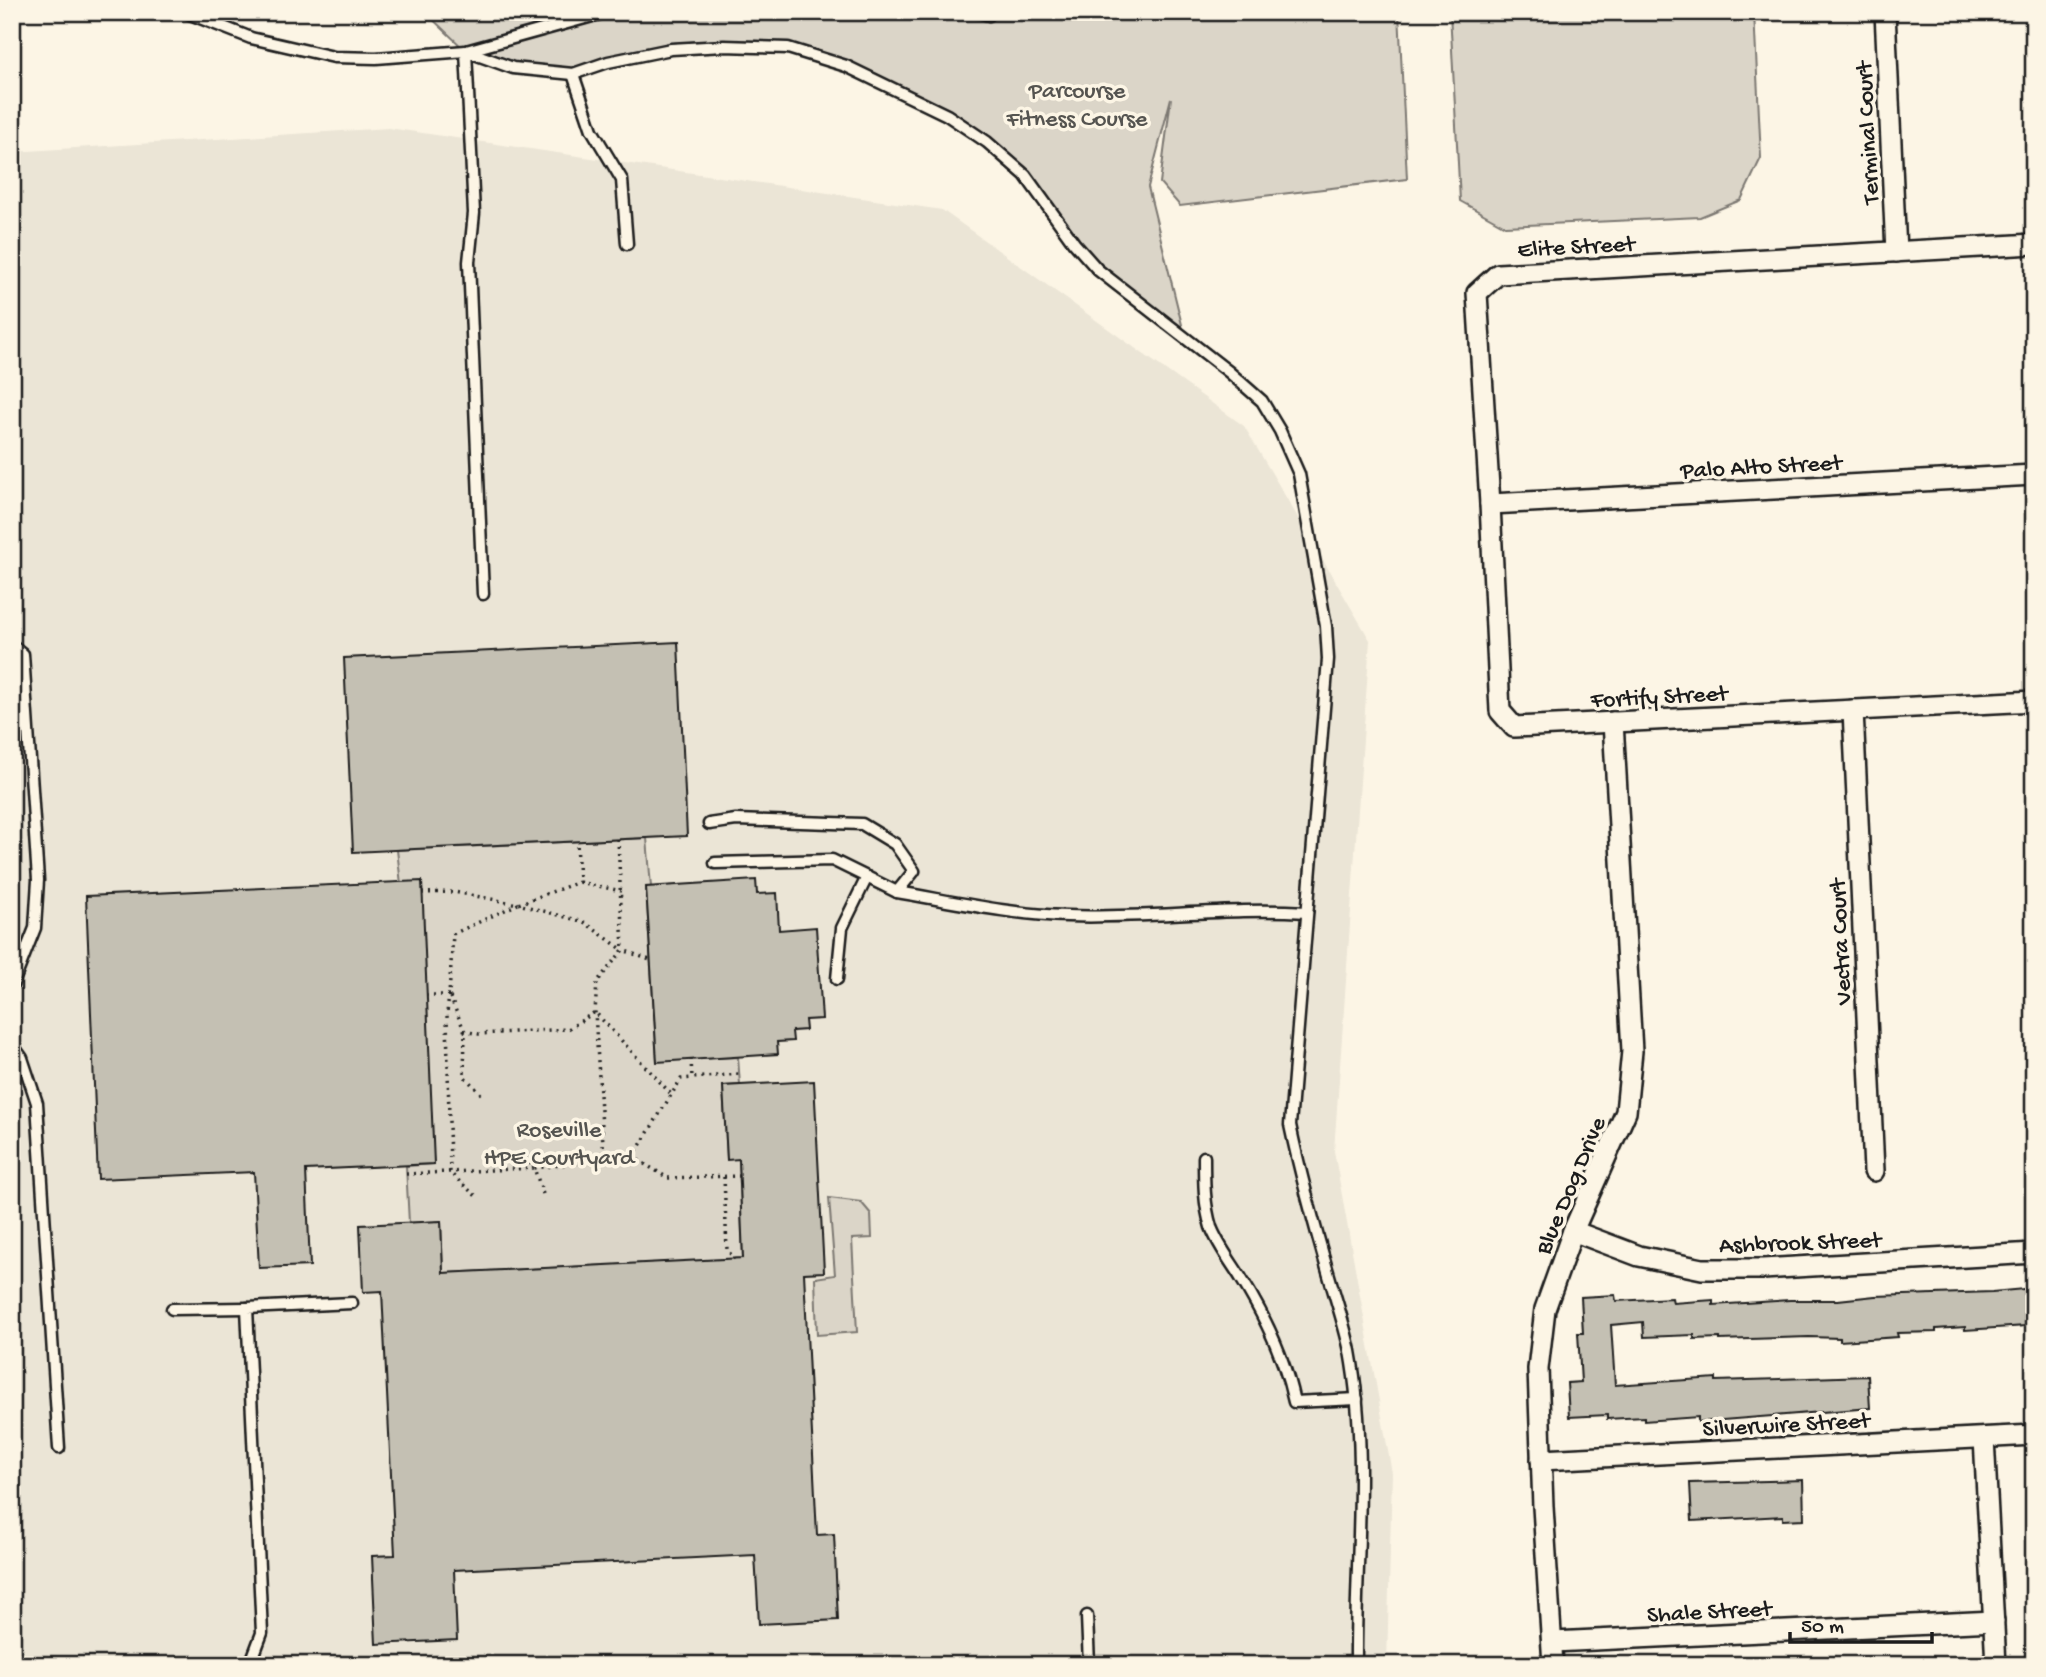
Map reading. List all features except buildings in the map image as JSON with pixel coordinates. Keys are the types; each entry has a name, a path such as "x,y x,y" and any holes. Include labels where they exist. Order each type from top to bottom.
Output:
{"street":[{"name":"Terminal Court","path":"1885,12 1895,252"},
{"path":"1895,252 2034,244"},
{"name":"Elite Street","path":"1490,504 1477,293 1498,274 1895,252"},
{"name":"Palo Alto Street","path":"1490,504 2034,475"},
{"name":"Fortify Street","path":"1490,504 1500,711 1514,727 2034,701"},
{"name":"Vectra Court","path":"1853,710 1874,1171"},
{"name":"Blue Dog Drive","path":"1553,1665 1538,1369 1545,1309 1573,1231 1626,1112 1632,1051 1614,722"},
{"name":"Ashbrook Street","path":"1573,1231 1639,1256 1702,1269 1763,1269 2034,1253"},
{"name":"Silverwire Street","path":"1541,1460 2034,1435"},
{"path":"1984,1438 1996,1665"},
{"name":"Shale Street","path":"1553,1643 1994,1621"}],"lane":[{"path":"186,12 251,38 334,57 388,58 466,51 607,12"},
{"path":"978,12 989,15 990,12"},
{"path":"466,51 513,68 573,74 608,62 671,49 724,46 788,48 846,66 947,115 987,142 1025,175 1074,243 1098,270 1262,401 1280,431 1298,474 1326,626 1328,659 1290,1125 1307,1199 1350,1349 1357,1399 1361,1459 1356,1665"},
{"path":"466,51 474,213 469,261 483,594"},
{"path":"573,74 592,130 622,180 627,244"},
{"path":"12,645 23,654 38,880 35,928 12,986"},
{"path":"709,824 736,820 862,824 895,844 914,871 897,892"},
{"path":"715,863 832,860 897,892 1065,916 1271,909 1307,912"},
{"path":"836,979 842,928 867,877"},
{"path":"12,1044 22,1058 37,1102 59,1448"},
{"path":"1204,1157 1205,1202 1212,1229 1243,1281 1273,1341 1288,1374 1294,1402 1357,1399"},
{"path":"172,1309 352,1303"},
{"path":"247,1308 262,1633 250,1665"},
{"path":"1087,1616 1089,1665"}],"path":[{"path":"2022,12 2034,24"},
{"path":"604,1160 595,1012 597,982 623,950 618,839"},
{"path":"577,842 579,882"},
{"path":"476,1196 450,1172 447,1013 453,934 518,904 579,882 621,891"},
{"path":"422,892 454,892 518,904 584,922 623,950 650,960"},
{"path":"426,995 449,995"},
{"path":"449,995 464,1031 464,1076 482,1096"},
{"path":"464,1031 479,1034 568,1029 595,1012"},
{"path":"595,1012 671,1094"},
{"path":"691,1059 692,1078"},
{"path":"633,1157 681,1079 739,1074"},
{"path":"519,1150 534,1168 543,1194"},
{"path":"406,1174 534,1168 633,1157 668,1178 739,1176"},
{"path":"724,1177 727,1250 735,1259"}],"shaded area":[{"path":"389,128 942,210 1244,426 1370,640 1334,1151 1392,1473 1387,1665 12,1665 12,152"}],"green space":[{"name":"Parcourse Fitness Course","path":"425,12 1399,12 1407,179 1180,206 1160,183 1171,98 1148,187 1185,337 1098,270 1025,175 987,142 892,88 788,48 671,49 573,74 513,68 466,51"},
{"path":"1450,12 1754,12 1761,158 1741,200 1700,217 1505,226 1460,201"},
{"name":"Roseville HPE Courtyard","path":"647,838 651,887 646,888 657,1061 738,1057 740,1085 723,1086 727,1159 739,1159 743,1259 443,1273 441,1221 409,1223 406,1166 434,1164 397,850"},
{"path":"829,1198 861,1202 871,1214 872,1238 852,1239 857,1332 817,1335 815,1278 835,1275"}]}
